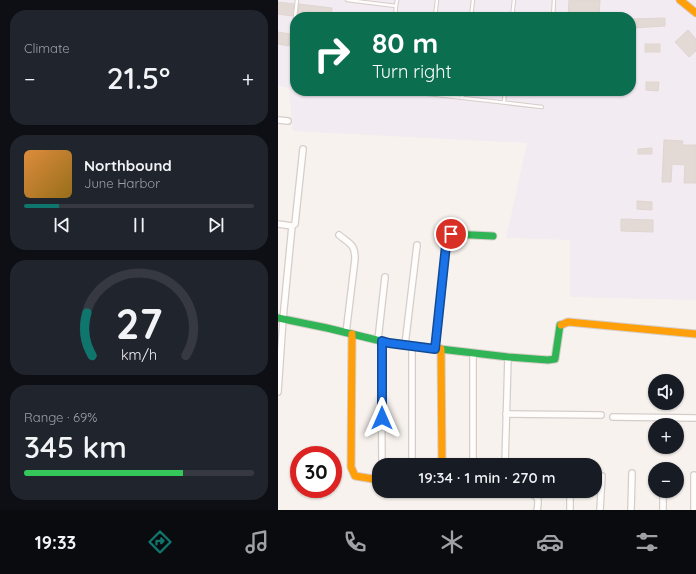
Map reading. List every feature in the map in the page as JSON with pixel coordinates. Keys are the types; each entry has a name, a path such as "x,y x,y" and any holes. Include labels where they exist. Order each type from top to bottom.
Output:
{"street":[{"path":"680,0 696,13"},
{"path":"278,120 288,121"},
{"path":"278,392 280,319 292,226 296,224 303,149"},
{"path":"278,224 292,226"},
{"path":"442,458 438,349 447,236 451,234 493,236"},
{"path":"339,235 353,246 355,252 349,334 351,467 355,476 372,479"},
{"path":"412,458 408,345 417,245"},
{"path":"382,458 380,341 385,278"},
{"path":"280,319 380,341 508,357 548,360 555,359 560,325 568,322 696,334"},
{"path":"473,353 473,458"},
{"path":"505,458 508,357"},
{"path":"506,414 601,415"},
{"path":"612,417 696,418"},
{"path":"631,510 632,473"},
{"path":"694,475 694,510"},
{"path":"537,498 538,510"},
{"path":"570,498 570,510"},
{"path":"600,510 601,498"},
{"path":"663,498 663,510"}],"lane":[{"path":"296,12 297,0"},
{"path":"347,0 396,6"},
{"path":"395,12 397,0"},
{"path":"436,12 437,0"},
{"path":"472,12 473,0"},
{"path":"513,12 514,0"},
{"path":"553,12 554,0"},
{"path":"450,96 542,107"},
{"path":"504,102 505,96"}],"shaded area":[{"path":"278,0 696,0 696,300 570,297 570,240 506,238 527,143 293,131 289,88 278,86"}],"building":[{"path":"569,0 600,0 599,12 568,12"},
{"path":"278,2 294,4 293,12 290,12 290,16 278,14"},
{"path":"299,4 332,8 332,12 298,12"},
{"path":"665,18 665,26 636,28 636,19"},
{"path":"688,30 696,39 696,51 689,57 675,42"},
{"path":"278,32 290,34 288,46 278,44"},
{"path":"645,44 660,44 660,52 645,52"},
{"path":"646,82 659,82 658,91 646,90"},
{"path":"664,140 683,141 682,145 696,145 696,183 684,183 685,165 672,164 671,182 662,182"},
{"path":"652,148 652,154 638,154 638,149"},
{"path":"637,201 652,202 652,210 637,209"},
{"path":"621,219 653,220 653,232 621,231"}],"traffic: fast":[{"path":"435,349 447,237 451,234 493,236"},
{"path":"278,318 389,343 508,357 548,360 555,359 561,325"}],"traffic: slow":[{"path":"680,0 696,13"},
{"path":"561,325 568,322 696,334"},
{"path":"352,334 351,467 355,476 372,479"},
{"path":"441,349 442,458"}],"route":[{"path":"382,418 382,341 435,349 447,236 451,234"}]}
